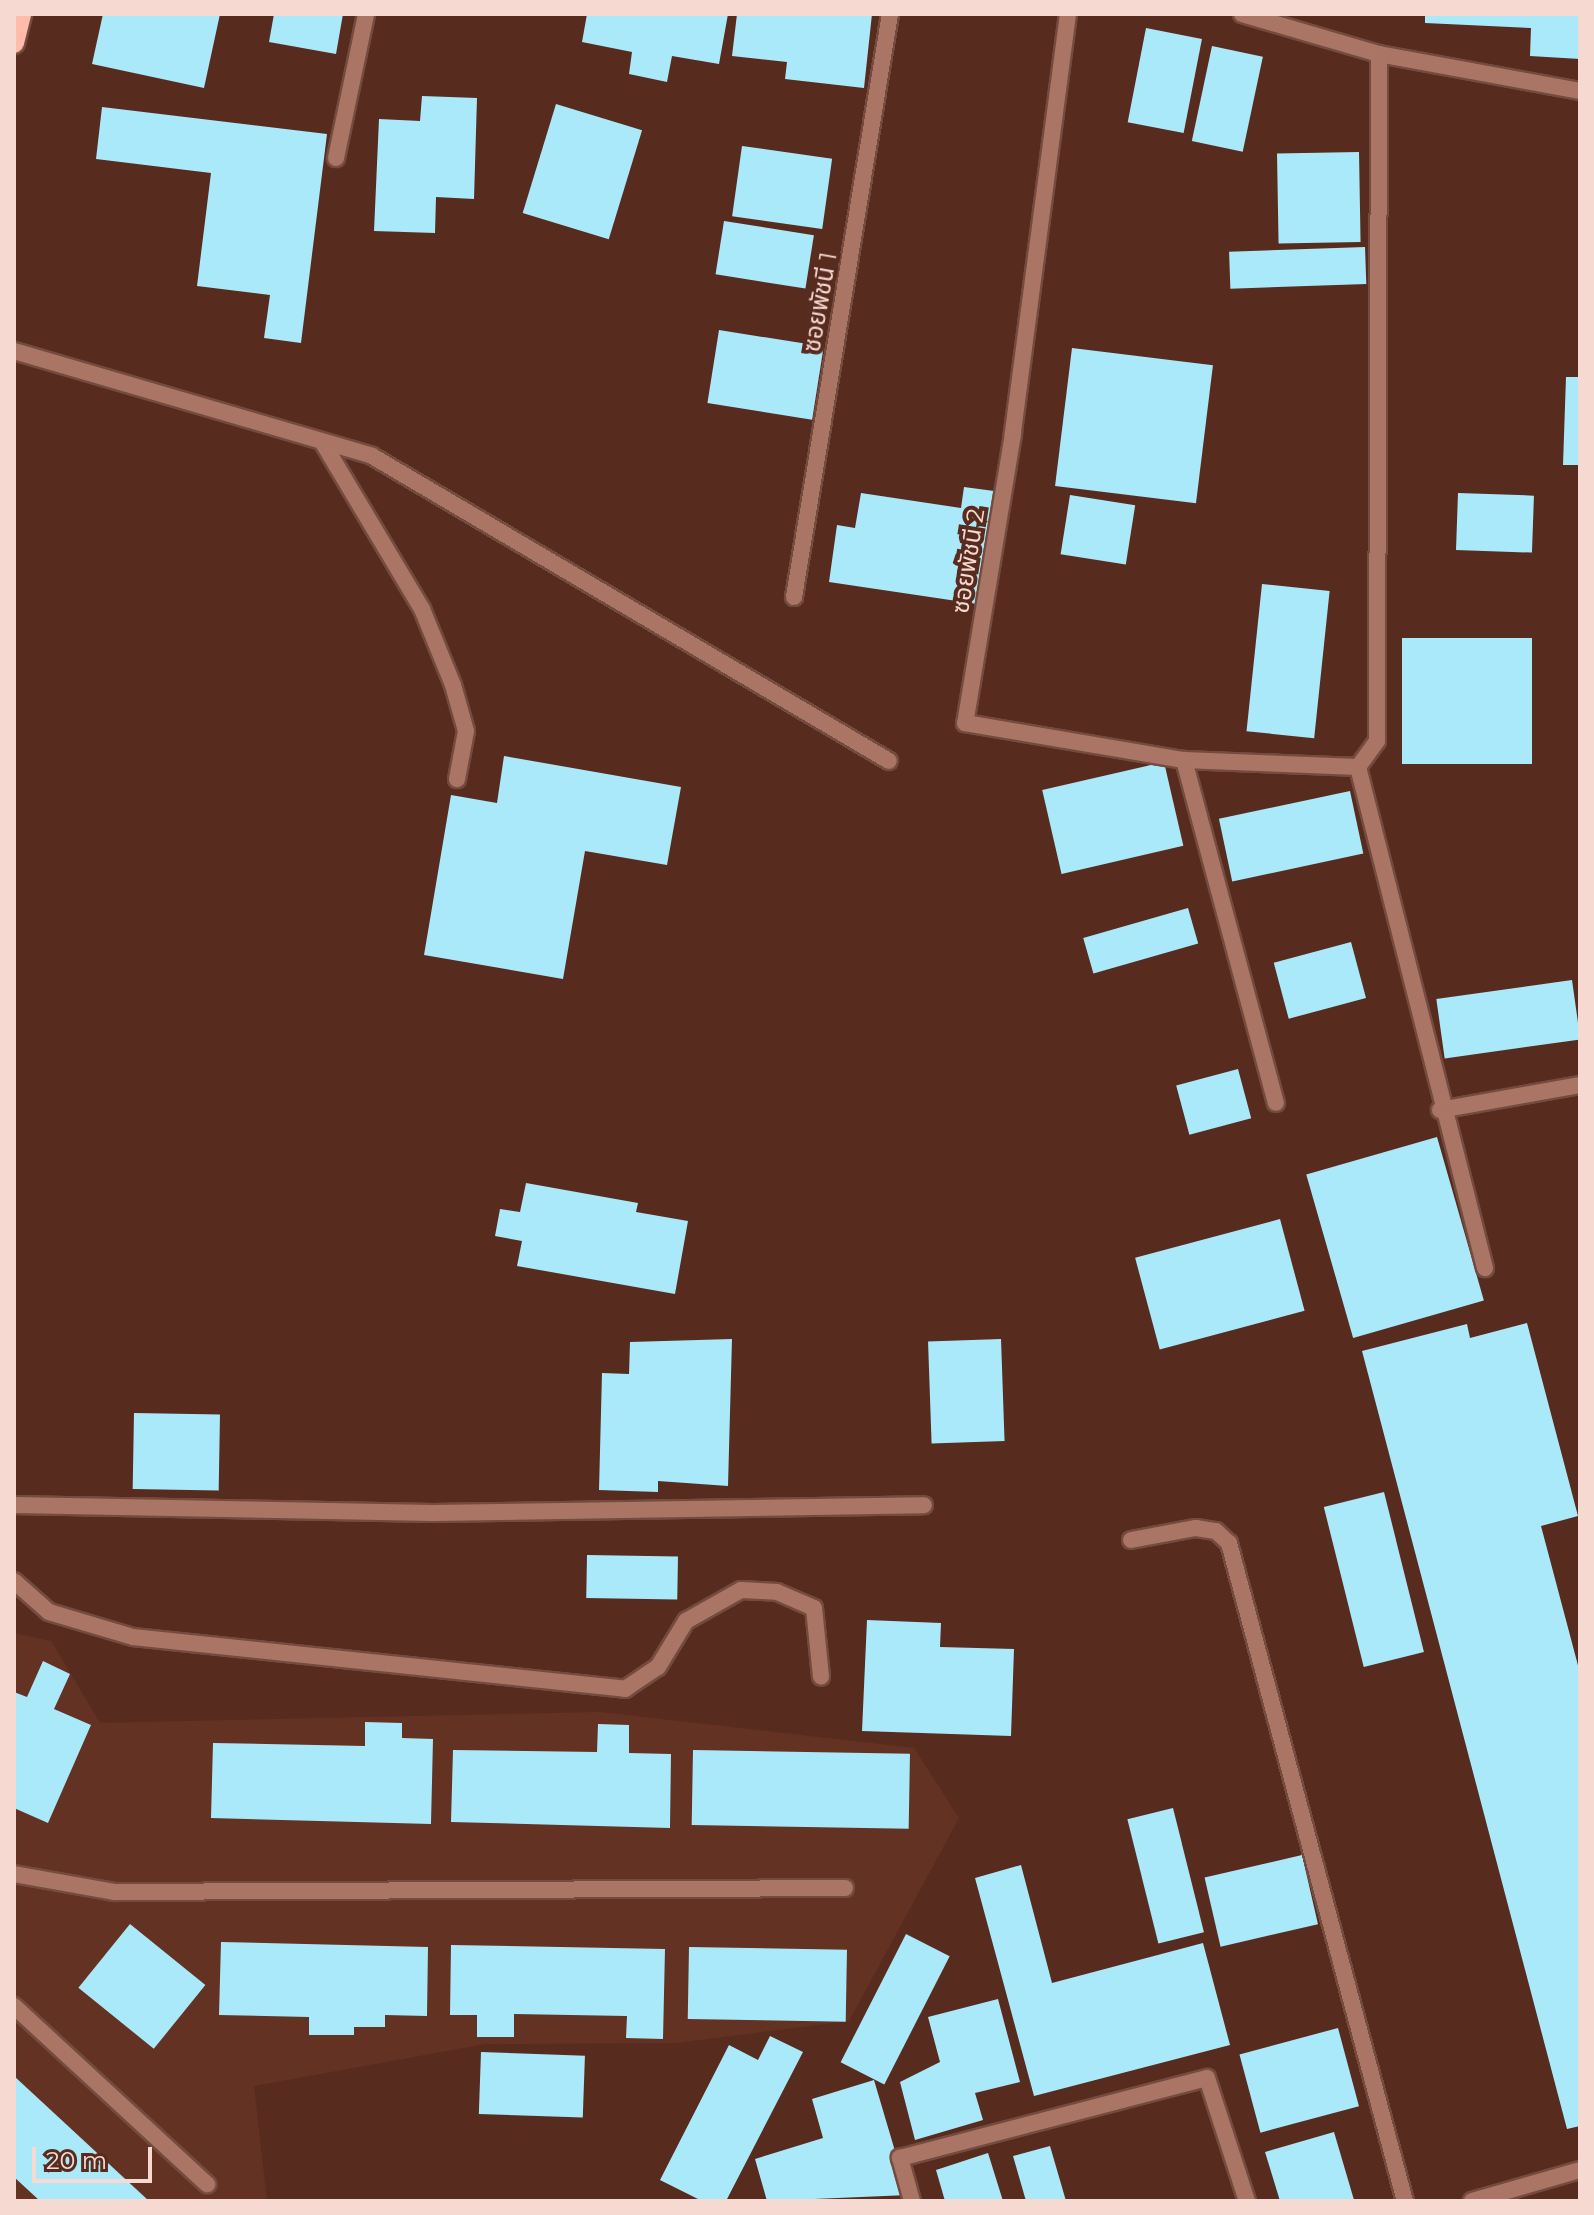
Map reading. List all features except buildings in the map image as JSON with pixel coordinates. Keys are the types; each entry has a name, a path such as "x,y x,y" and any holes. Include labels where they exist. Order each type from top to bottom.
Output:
{"main road":[{"path":"14,43 21,14"}],"street":[{"path":"336,158 366,14"},
{"name":"ซอยพัชนี 1","path":"794,597 890,14"},
{"name":"ซอยพัชนี 2","path":"1068,14 1013,434 965,723 1184,760 1358,767"},
{"path":"1242,14 1379,54 1580,91"},
{"path":"1379,54 1377,741 1358,767 1440,1110 1485,1268"},
{"path":"14,351 372,456 889,761"},
{"path":"323,443 422,609 453,685 466,731 457,779"},
{"path":"1184,760 1276,1103"},
{"path":"1440,1110 1580,1085"},
{"path":"14,1505 433,1513 924,1505"},
{"path":"1131,1540 1196,1528 1216,1531 1229,1543 1405,2201"},
{"path":"14,1581 49,1612 133,1637 625,1689 658,1667 686,1621 741,1590 777,1592 814,1608 821,1677"},
{"path":"14,1874 114,1892 845,1888"},
{"path":"14,2006 207,2184"},
{"path":"912,2201 900,2158 1207,2078 1247,2201"},
{"path":"1472,2201 1514,2195 1580,2170"}],"shaded area":[{"path":"14,1633 51,1641 100,1723 600,1712 914,1748 959,1818 849,2021 676,2043 485,2044 254,2086 267,2201 14,2201"}]}
